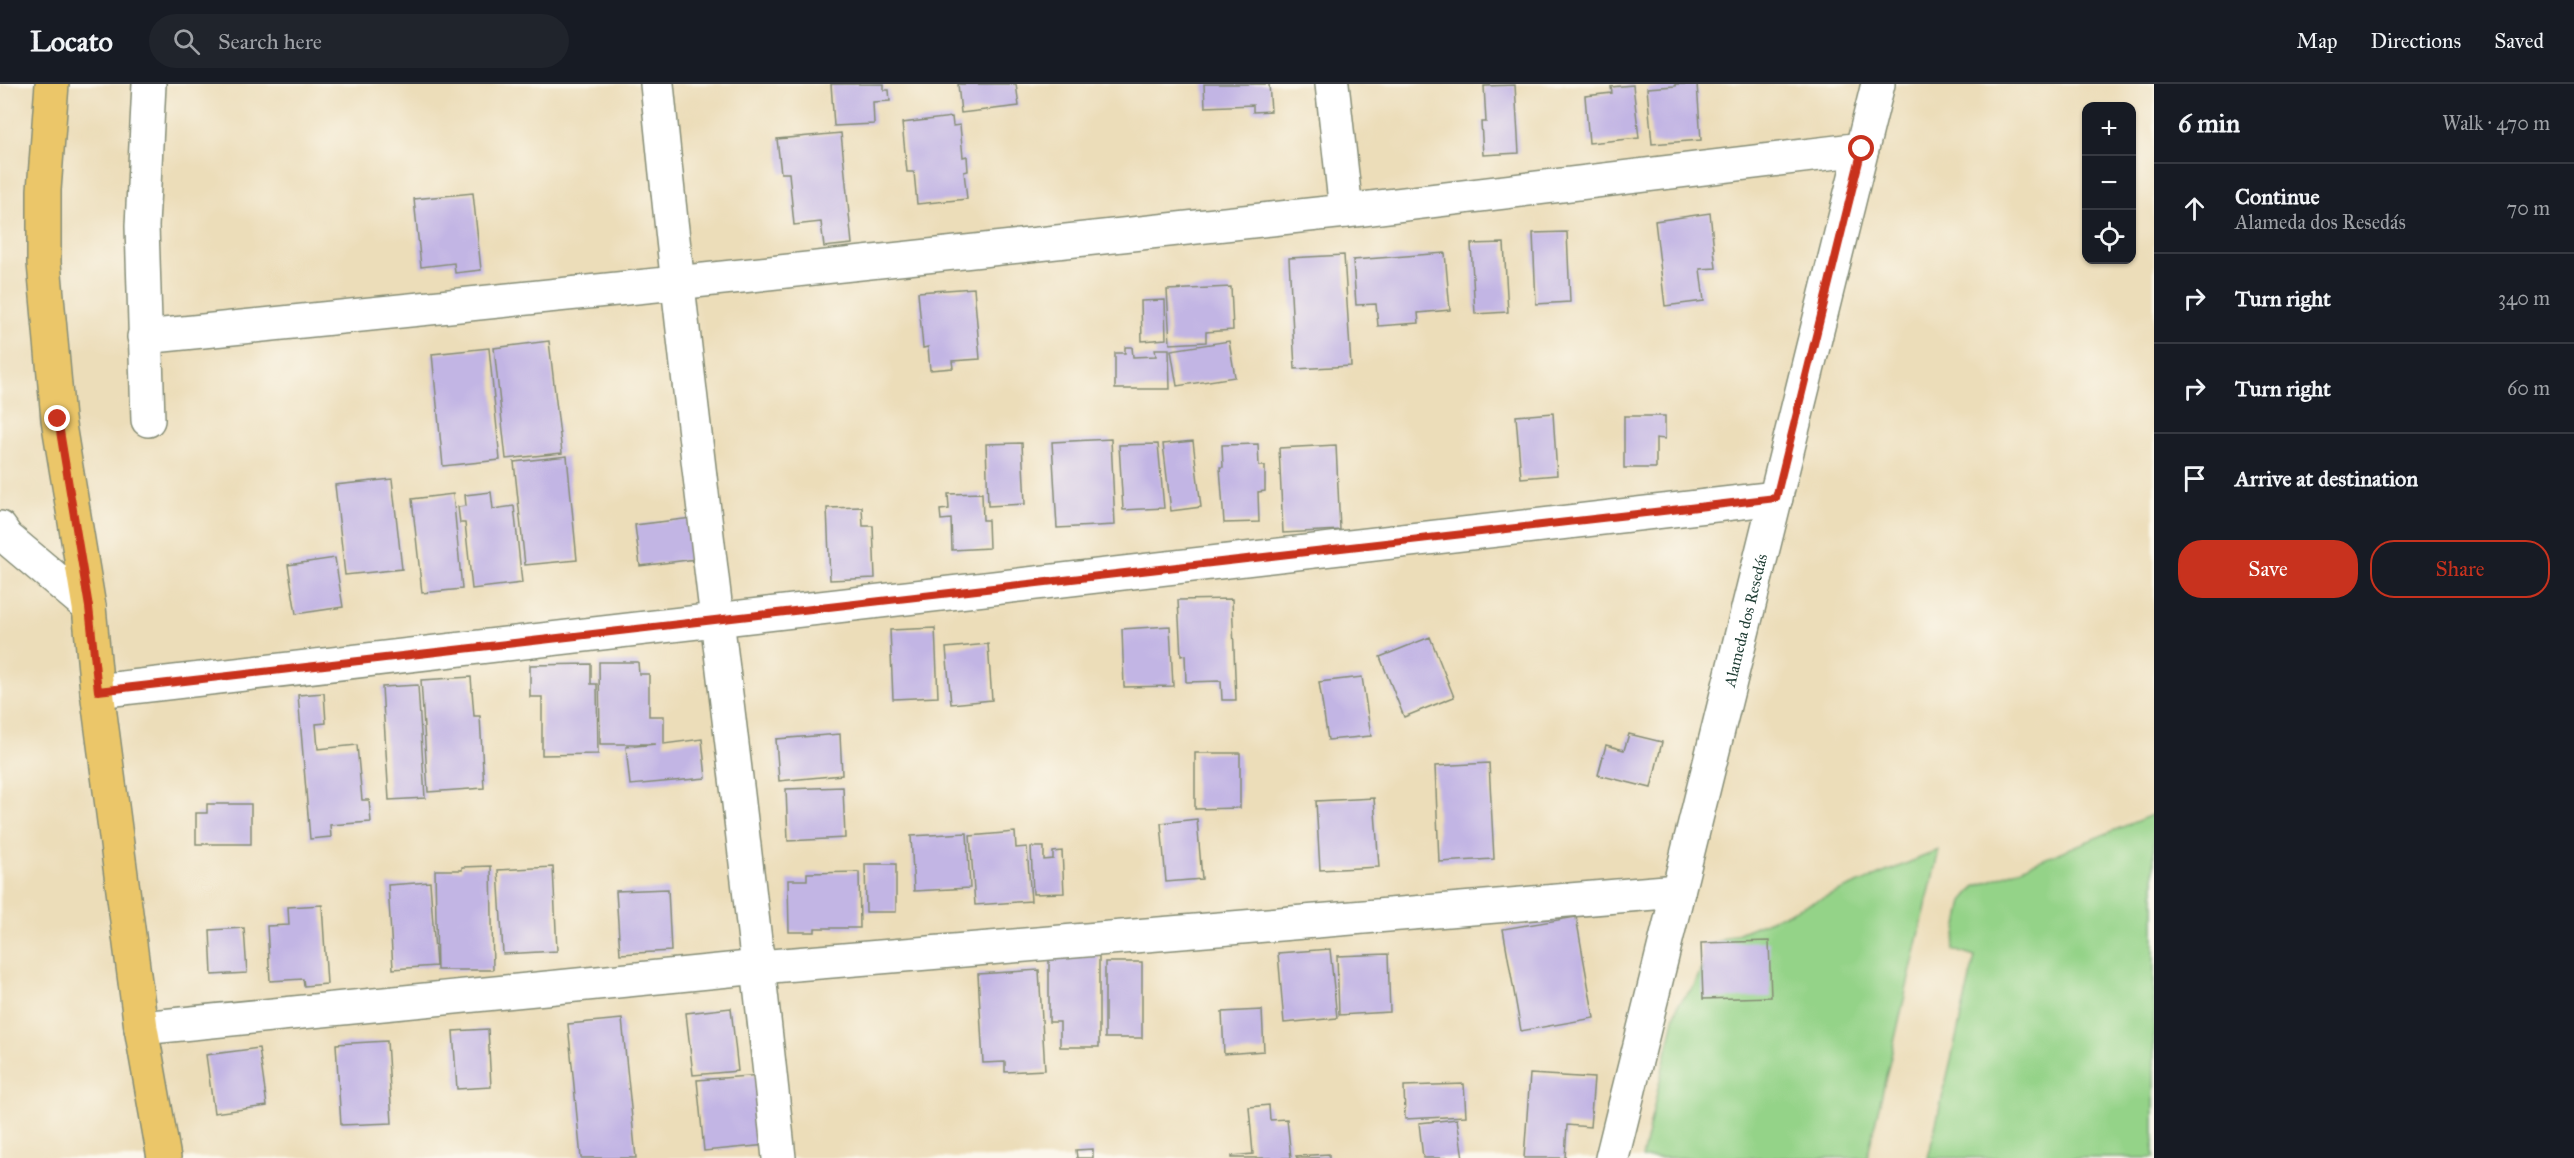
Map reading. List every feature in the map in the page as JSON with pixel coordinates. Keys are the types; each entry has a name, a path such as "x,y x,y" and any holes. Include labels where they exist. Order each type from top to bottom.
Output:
{"main road":[{"path":"52,84 44,190 45,263 58,419 89,607 141,1028 164,1158"}],"street":[{"path":"148,420 142,226 149,84"},
{"path":"657,84 676,284 759,967 779,1158"},
{"path":"1332,84 1346,211"},
{"name":"Alameda dos Resedás","path":"1612,1158 1878,84"},
{"path":"144,337 676,284 1346,211 1862,149"},
{"path":"98,691 1776,498"},
{"path":"0,528 7,538 89,607"},
{"path":"141,1028 759,967 1678,891"}],"green space":[{"path":"2154,814 2154,1158 1928,1158 1975,957 1953,950 1963,901 1975,887"},
{"path":"1939,850 1867,1158 1642,1158 1677,1006 1694,986 1702,967 1705,947"}],"building":[{"path":"831,84 884,84 884,90 889,90 890,101 873,102 874,124 834,126"},
{"path":"958,84 1016,84 1019,106 961,113"},
{"path":"1204,84 1269,84 1271,111 1253,112 1253,105 1205,107"},
{"path":"1675,84 1697,84 1701,140 1652,144 1647,88 1675,86"},
{"path":"1515,85 1519,153 1483,155 1481,122 1486,122 1484,86"},
{"path":"1633,85 1639,138 1589,143 1585,96 1612,93 1611,87"},
{"path":"952,117 953,126 960,125 963,157 967,156 968,171 964,172 967,199 917,204 914,172 907,172 902,123"},
{"path":"841,133 852,244 824,247 821,222 794,225 789,173 781,173 777,139"},
{"path":"473,193 481,270 455,273 454,263 421,267 414,199"},
{"path":"1710,213 1716,268 1700,269 1704,301 1665,306 1655,221"},
{"path":"1567,232 1570,302 1536,304 1533,233"},
{"path":"1504,243 1508,312 1475,314 1471,244"},
{"path":"1445,253 1450,310 1418,313 1419,323 1378,326 1376,304 1356,305 1353,260"},
{"path":"1344,255 1351,366 1295,369 1289,258"},
{"path":"1231,287 1233,330 1206,332 1206,342 1170,344 1167,290"},
{"path":"974,288 980,359 952,361 953,368 930,370 928,347 923,348 918,292"},
{"path":"1165,300 1166,339 1142,341 1141,301"},
{"path":"549,341 562,453 506,459 494,348"},
{"path":"1229,341 1235,377 1177,386 1171,350"},
{"path":"1125,347 1132,347 1133,357 1156,356 1155,349 1169,349 1170,389 1115,389 1115,353 1125,353"},
{"path":"489,348 500,460 443,466 432,354"},
{"path":"1553,413 1557,475 1521,478 1516,416"},
{"path":"1624,416 1665,416 1665,439 1656,438 1656,468 1624,468"},
{"path":"1111,439 1115,525 1057,528 1052,442"},
{"path":"1193,441 1201,507 1171,511 1163,444"},
{"path":"1022,443 1025,504 988,506 986,444"},
{"path":"1158,444 1164,508 1123,510 1119,445"},
{"path":"1258,444 1259,466 1265,466 1265,491 1258,492 1259,522 1224,523 1220,467 1223,467 1222,445"},
{"path":"1336,445 1340,530 1283,533 1279,448"},
{"path":"567,456 577,560 525,565 514,462"},
{"path":"392,479 402,569 345,575 335,485"},
{"path":"491,492 493,509 514,506 522,583 472,589 465,523 460,523 458,507 466,506 465,495"},
{"path":"982,493 983,520 988,520 989,548 952,550 951,519 941,520 940,510 949,509 948,494"},
{"path":"453,494 462,589 422,593 412,499"},
{"path":"862,507 863,526 873,526 875,578 830,580 827,508"},
{"path":"700,517 704,558 640,566 635,525"},
{"path":"335,558 343,607 296,614 288,565"},
{"path":"1232,599 1236,700 1222,700 1221,681 1186,682 1185,655 1181,656 1178,600"},
{"path":"1170,626 1173,686 1124,687 1122,629"},
{"path":"935,628 938,697 893,699 890,630"},
{"path":"1430,637 1454,697 1404,717 1380,657"},
{"path":"988,644 992,700 951,704 946,648"},
{"path":"599,662 638,662 639,674 649,674 649,716 664,716 664,744 702,739 706,778 630,785 626,747 656,744 600,744"},
{"path":"591,664 591,684 597,684 598,754 542,755 542,697 530,697 530,665"},
{"path":"471,677 474,716 480,716 484,788 428,792 421,680"},
{"path":"1362,677 1371,736 1328,740 1319,682"},
{"path":"418,685 425,798 389,800 382,687"},
{"path":"324,693 326,723 316,724 318,749 357,745 362,800 369,800 371,822 330,825 331,837 310,839 298,695"},
{"path":"840,734 842,775 779,781 776,739"},
{"path":"1629,734 1662,742 1651,788 1598,775 1606,745 1624,750"},
{"path":"1195,753 1240,753 1240,808 1195,809"},
{"path":"1489,763 1494,859 1439,862 1435,766"},
{"path":"843,787 845,838 788,841 786,789"},
{"path":"1374,798 1379,867 1320,870 1316,801"},
{"path":"207,804 251,804 251,844 196,844 196,813 207,813"},
{"path":"1197,819 1202,879 1166,882 1161,823"},
{"path":"1015,832 1016,848 1027,847 1031,901 975,905 970,836"},
{"path":"967,833 970,888 914,891 911,836"},
{"path":"1031,847 1044,847 1044,860 1053,859 1053,852 1062,851 1064,893 1033,894"},
{"path":"865,864 896,864 896,912 866,912"},
{"path":"491,866 493,970 437,970 435,870 462,870 462,867"},
{"path":"553,867 557,951 503,954 498,870"},
{"path":"859,872 860,928 815,928 815,932 789,932 788,880 807,880 807,873"},
{"path":"430,882 436,966 393,969 388,885"},
{"path":"668,889 671,951 620,954 616,891"},
{"path":"322,905 327,984 304,986 303,979 270,981 267,926 289,925 288,907"},
{"path":"1576,917 1594,1018 1521,1031 1503,929"},
{"path":"244,928 247,973 212,975 210,930"},
{"path":"1769,941 1771,997 1703,999 1701,943"},
{"path":"1330,949 1337,1018 1284,1023 1278,953"},
{"path":"1388,954 1390,1012 1339,1015 1337,956"},
{"path":"1049,955 1099,955 1099,1047 1060,1047 1060,1022 1049,1022"},
{"path":"1105,962 1142,962 1142,1038 1105,1038"},
{"path":"1039,970 1045,1070 1005,1072 1005,1062 983,1063 978,974"},
{"path":"731,1008 738,1071 693,1075 686,1013"},
{"path":"1262,1010 1264,1051 1224,1054 1222,1012"},
{"path":"622,1019 636,1158 581,1158 568,1024"},
{"path":"488,1029 491,1087 457,1089 453,1031"},
{"path":"387,1041 392,1123 341,1125 336,1044"},
{"path":"259,1048 267,1106 214,1113 206,1055"},
{"path":"1530,1074 1594,1078 1590,1127 1567,1125 1565,1158 1524,1158"},
{"path":"761,1075 767,1145 704,1151 697,1080"},
{"path":"1464,1084 1466,1116 1405,1119 1404,1086"},
{"path":"1269,1105 1270,1120 1287,1119 1291,1158 1232,1158 1232,1156 1253,1154 1249,1107"},
{"path":"1457,1119 1463,1158 1423,1158 1419,1123"},
{"path":"1093,1149 1093,1158 1077,1158 1076,1150"},
{"path":"1329,1154 1329,1158 1297,1158 1296,1156"}],"route":[{"path":"58,419 89,607 98,691 1776,498 1862,149"}]}
